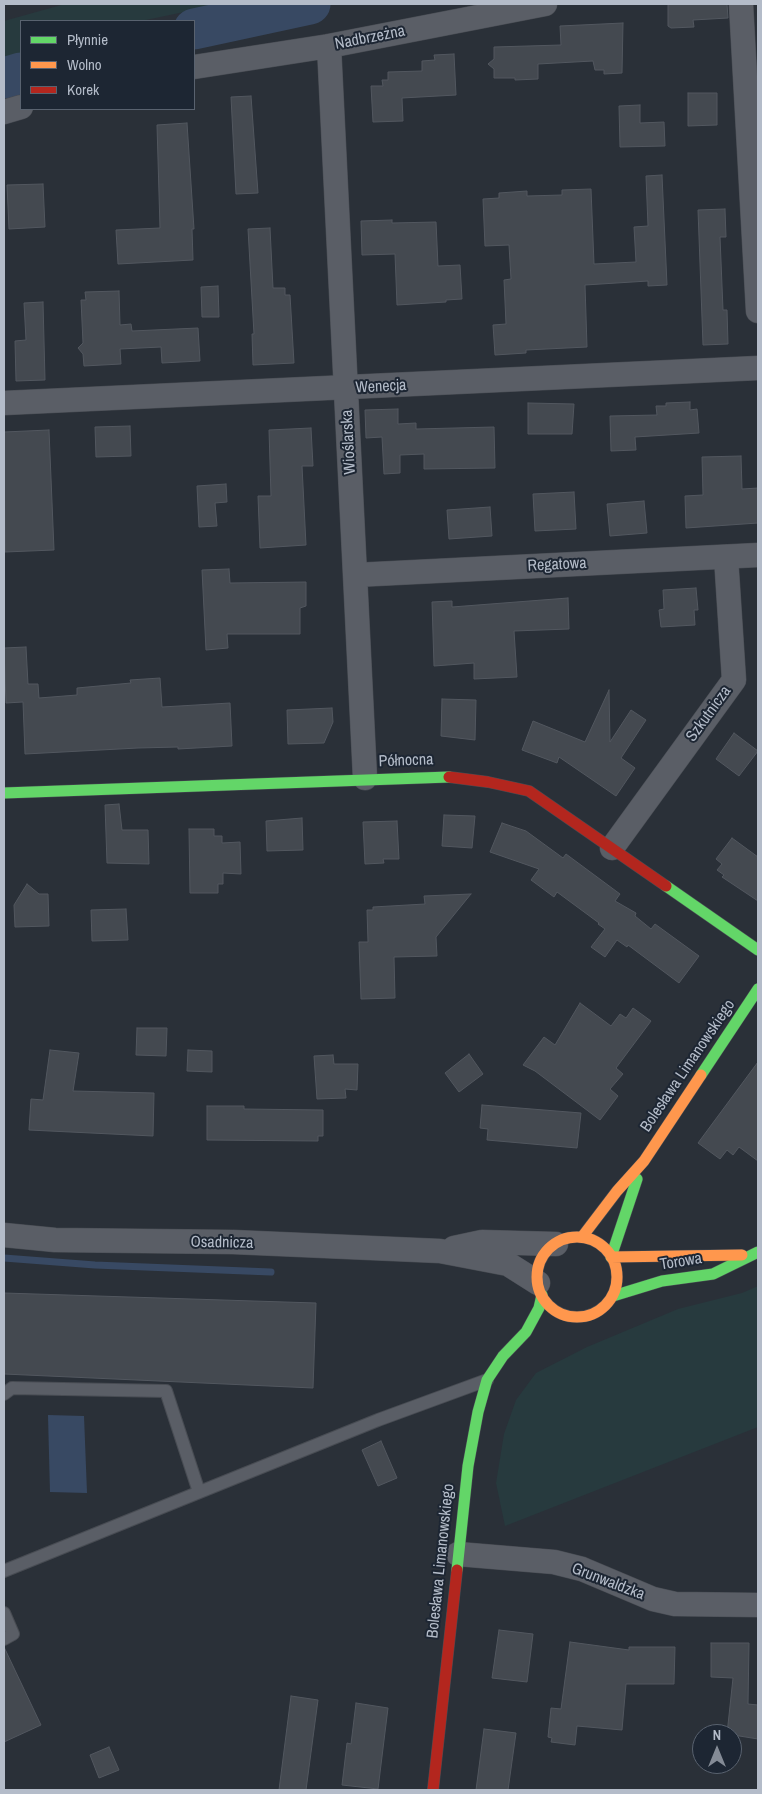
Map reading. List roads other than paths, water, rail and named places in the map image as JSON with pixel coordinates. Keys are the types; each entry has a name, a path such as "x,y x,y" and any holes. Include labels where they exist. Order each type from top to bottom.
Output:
{"street":[{"name":"Nadbrzeżna","path":"195,67 329,46 545,4"},
{"path":"741,4 753,132 758,311"},
{"name":"Wioślarska","path":"329,46 365,778"},
{"path":"4,112 20,107"},
{"name":"Wenecja","path":"4,403 758,368"},
{"name":"Regatowa","path":"355,575 758,555"},
{"name":"Szkutnicza","path":"612,848 734,680 726,558"},
{"name":"Północna","path":"4,793 442,776 528,791 758,950"},
{"name":"Bolesława Limanowskiego","path":"582,1238 617,1192 644,1161 758,989"},
{"name":"Bolesława Limanowskiego","path":"611,1257 622,1219 644,1161"},
{"name":"Osadnicza","path":"4,1235 55,1240 233,1242 440,1251 508,1264 540,1289"},
{"path":"562,1326 595,1313 606,1306 613,1296 617,1283 617,1271 605,1248 594,1241 582,1238 568,1238 545,1252 539,1265 540,1289 546,1304 557,1312 570,1317 583,1317"},
{"name":"Osadnicza","path":"440,1251 482,1242 556,1244"},
{"name":"Torowa","path":"611,1257 755,1254"},
{"name":"Torowa","path":"613,1296 662,1281 712,1274 755,1254"},
{"name":"Bolesława Limanowskiego","path":"433,1790 472,1439 488,1380 494,1368 526,1332 539,1308 540,1289"},
{"name":"Bolesława Limanowskiego","path":"513,1346 539,1335"},
{"name":"Grunwaldzka","path":"458,1554 563,1564 605,1577 654,1599 675,1604 758,1605"}],"lane":[{"path":"4,1570 378,1420 488,1380"},
{"path":"4,1394 12,1388 166,1390 199,1492"},
{"path":"4,1613 14,1634 4,1639"}],"water":[{"path":"48,1415 84,1416 87,1493 50,1492"}],"waterway":[{"path":"195,29 310,4"},
{"path":"4,78 20,73"},
{"path":"4,1258 95,1265 271,1272"}]}
